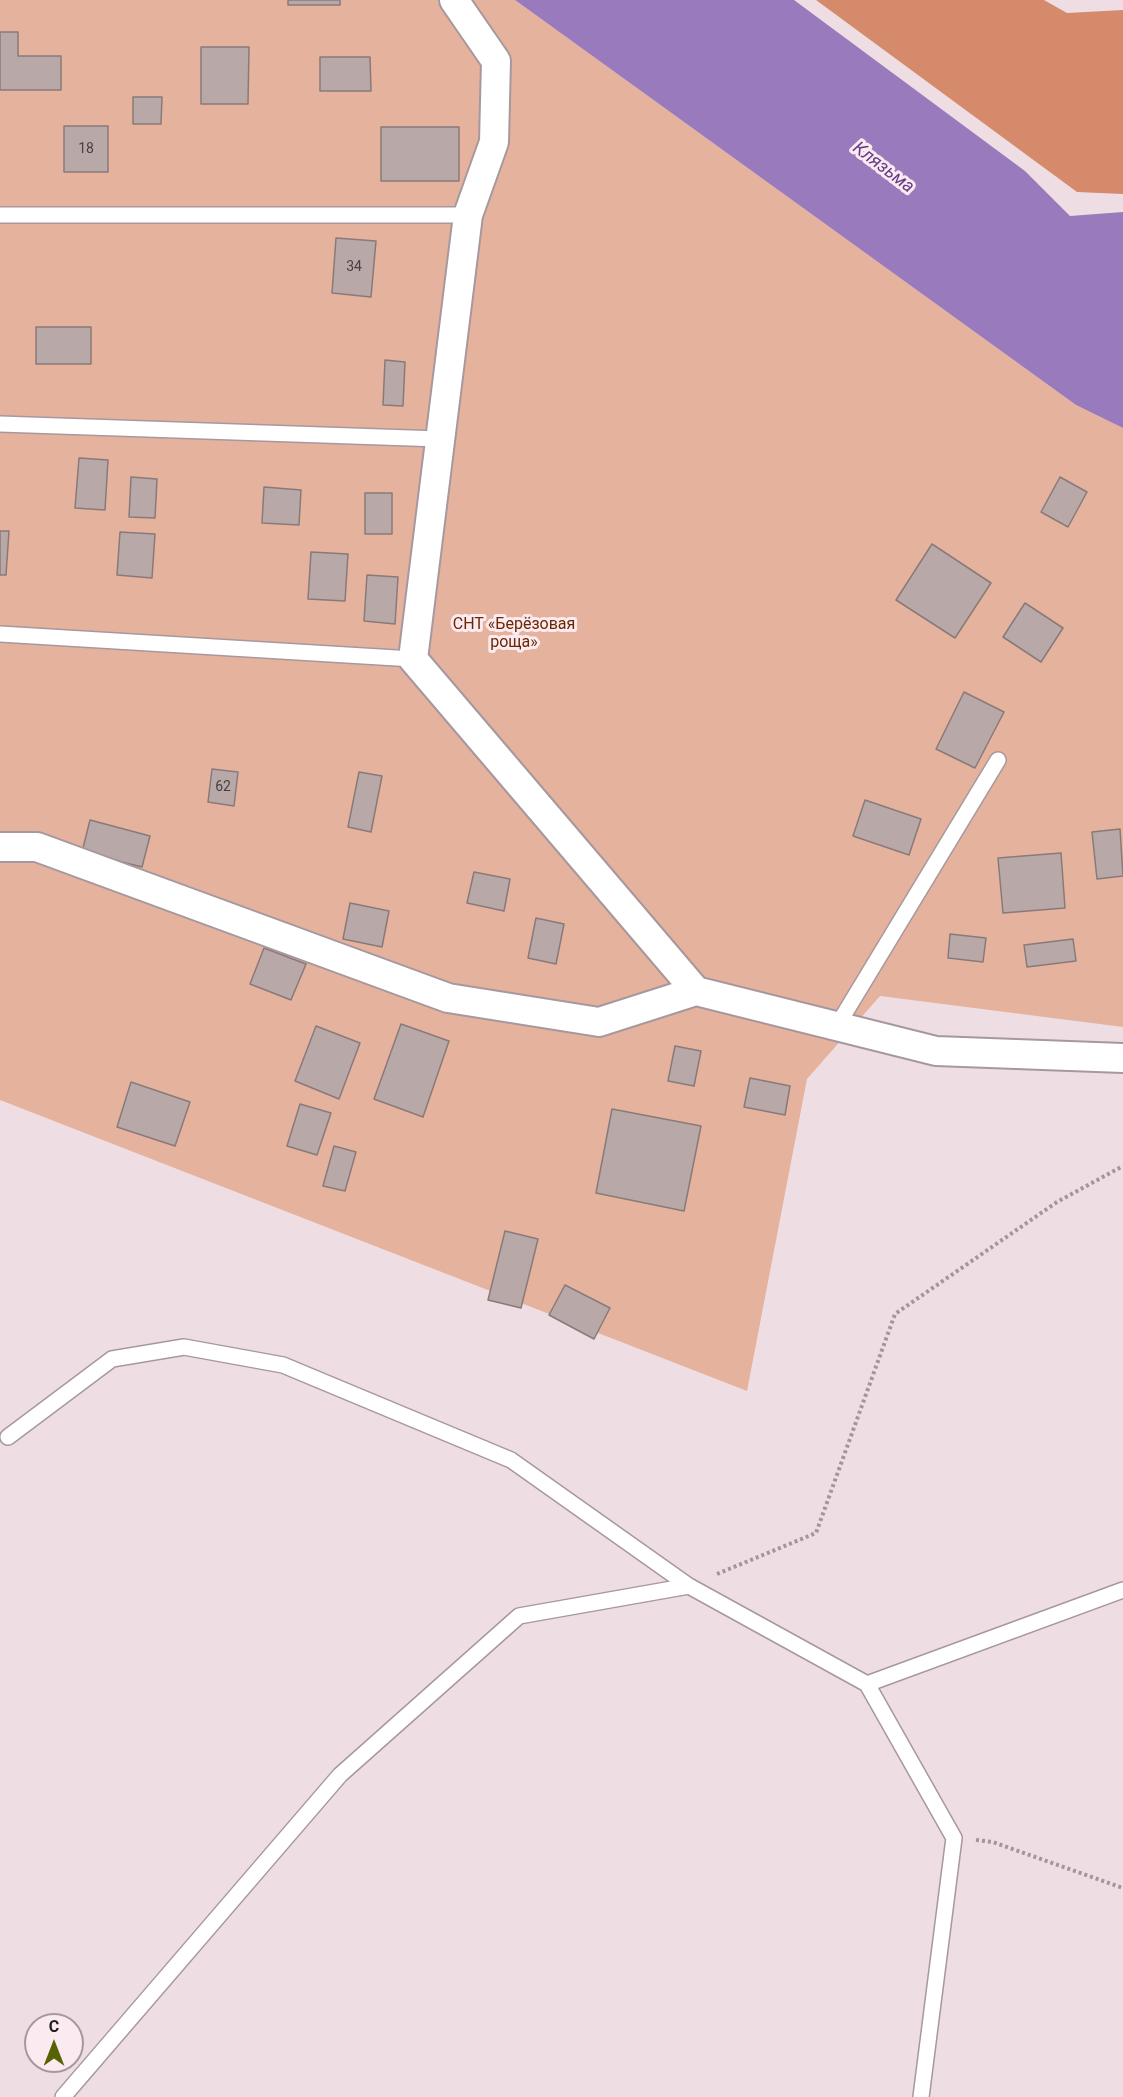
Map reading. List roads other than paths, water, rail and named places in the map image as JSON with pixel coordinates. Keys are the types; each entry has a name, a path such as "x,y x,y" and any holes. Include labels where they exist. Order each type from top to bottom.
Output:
{"street":[{"path":"454,0 496,61 494,142 468,215 413,659 696,991"},
{"path":"0,847 37,847 448,998 599,1023 696,991 936,1051 1123,1058"}],"lane":[{"path":"0,215 468,215"},
{"path":"0,424 440,439"},
{"path":"0,634 413,659"},
{"path":"837,1026 998,760"},
{"path":"8,1437 112,1359 184,1347 283,1365 511,1460 689,1586 867,1684 954,1838 921,2097"},
{"path":"63,2097 340,1775 519,1616 689,1586"},
{"path":"867,1684 1123,1590"}],"water":[{"name":"Клязьма","path":"515,0 794,0 1025,171 1070,216 1123,212 1123,428 1076,405"}],"park label":[{"name":"СНТ «Берёзовая роща»","path":"514,634"}]}
